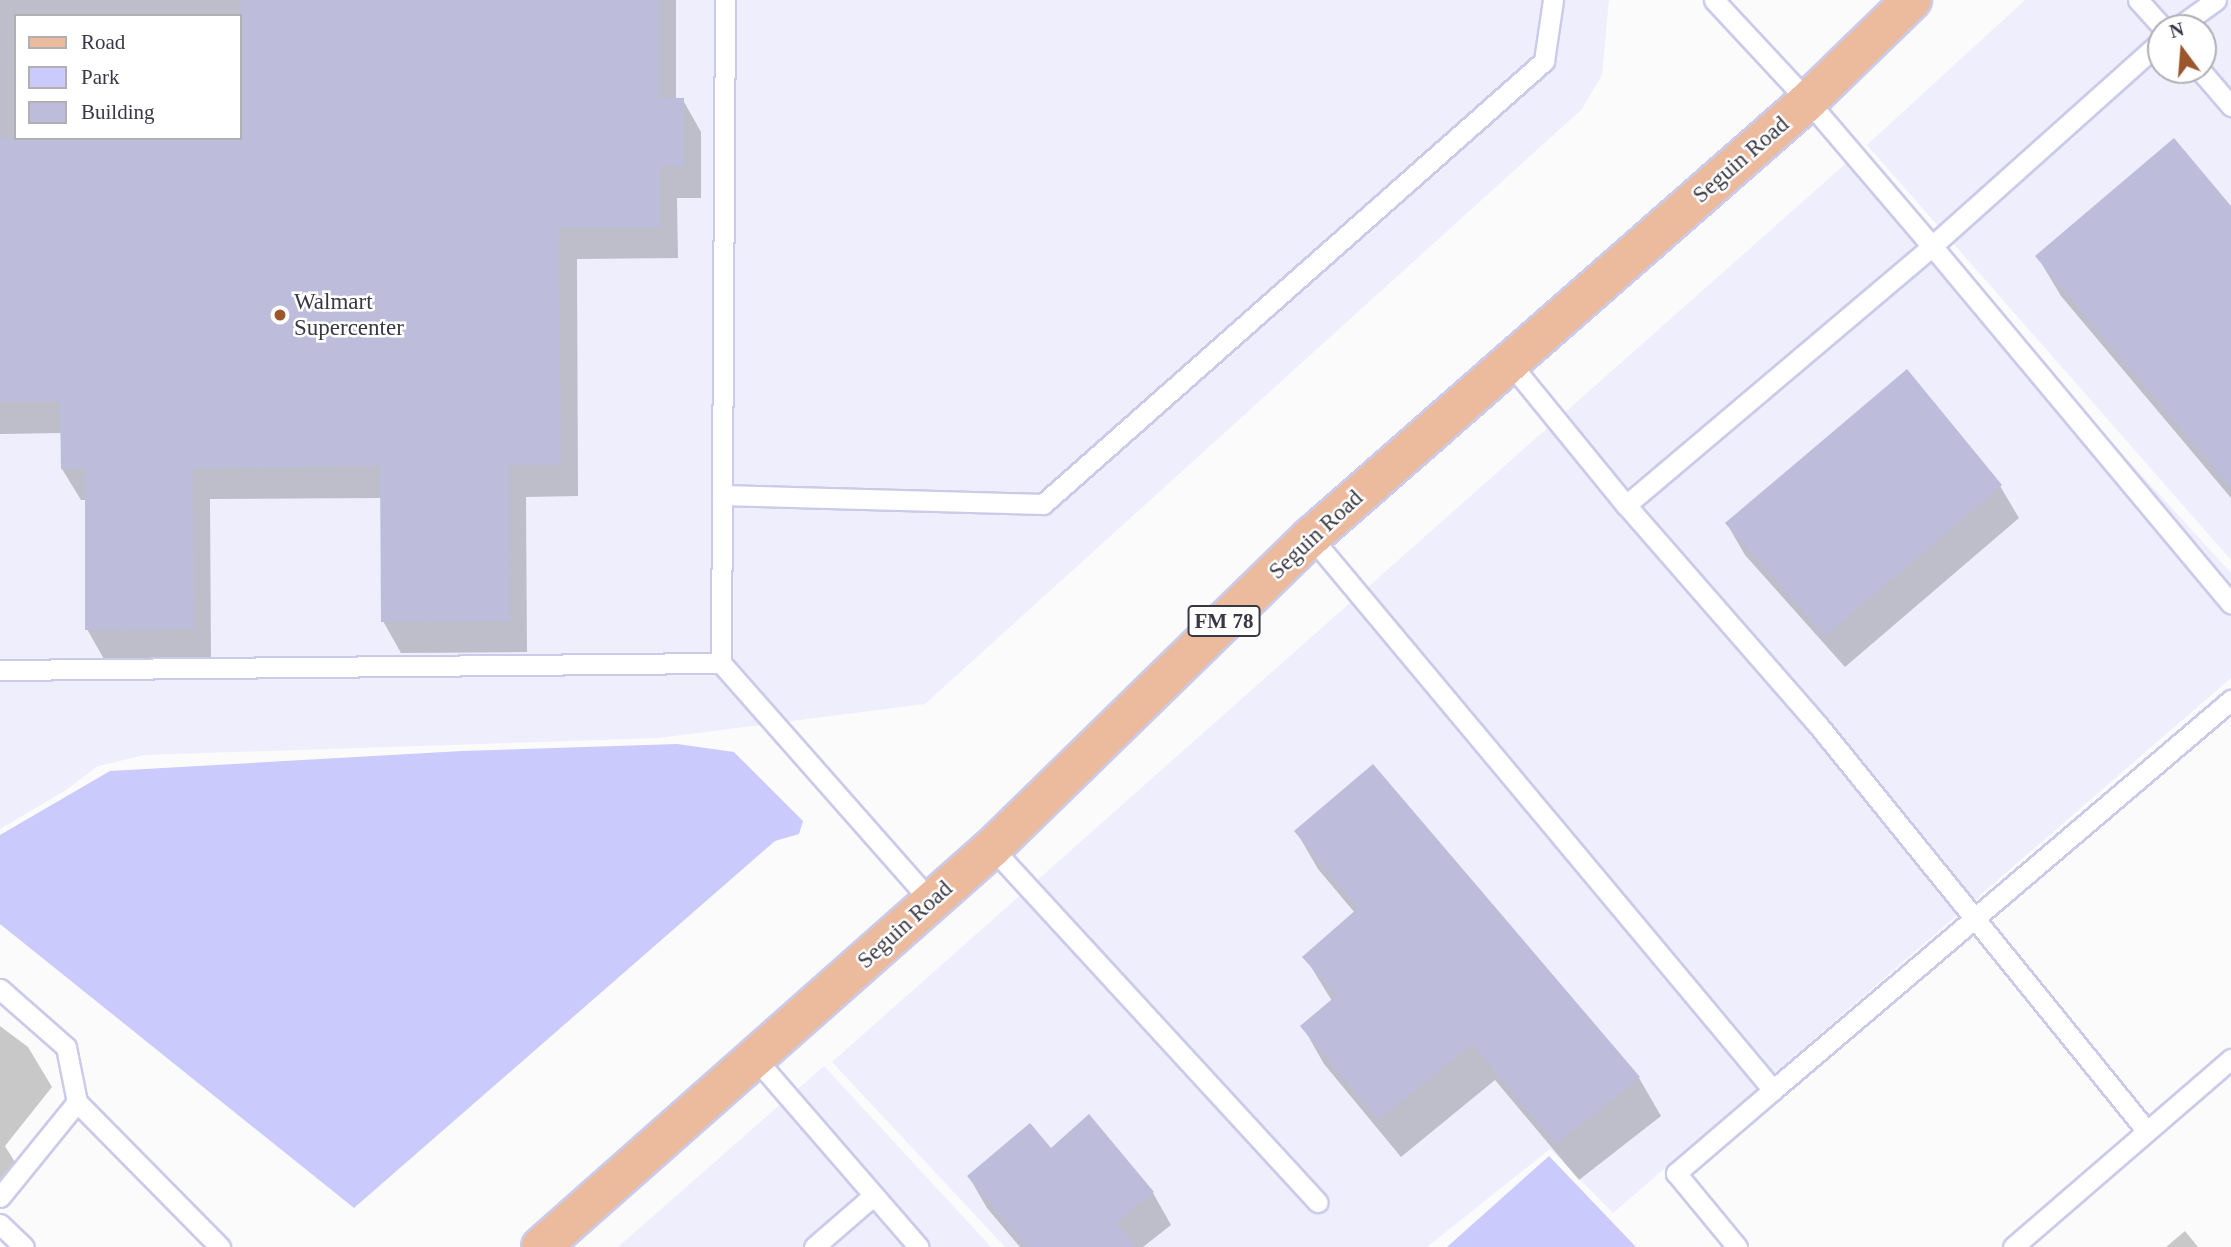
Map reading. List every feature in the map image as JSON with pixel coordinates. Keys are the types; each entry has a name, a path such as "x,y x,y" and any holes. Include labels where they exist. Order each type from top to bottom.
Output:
{"main road":[{"name":"Seguin Road","path":"541,1247 992,848 1311,537 1808,101 1912,0"}],"lane":[{"path":"725,0 721,663 932,902"},
{"path":"722,495 1043,504 1544,61 1553,0"},
{"path":"1714,0 1808,101 2231,603"},
{"path":"2138,0 2150,14"},
{"path":"2196,14 2216,0"},
{"path":"1626,505 1932,246 2147,54"},
{"path":"2212,84 2231,106"},
{"path":"1510,363 1626,505 1818,725 2146,1130"},
{"path":"1311,537 1773,1090"},
{"path":"0,670 721,663"},
{"path":"1737,1247 1676,1173 2231,699"},
{"path":"992,848 1317,1202"},
{"path":"0,989 66,1047 77,1102 220,1247"},
{"path":"755,1058 919,1247"},
{"path":"2013,1247 2231,1059"},
{"path":"0,1197 77,1102"},
{"path":"814,1247 874,1195"},
{"path":"0,1224 24,1247"}],"shaded area":[{"path":"0,0 1609,0 1602,75 1582,109 925,704 658,738 145,755 98,766 66,790 0,829"},
{"path":"2025,0 2231,0 2231,560 1867,145"},
{"path":"1852,158 2231,573 2231,678 1613,1213 1550,1149 1427,1247 1005,1247 832,1062"},
{"path":"824,1066 991,1247 618,1247"}],"green space":[{"path":"677,744 734,752 803,821 799,834 775,841 354,1208 0,924 0,835 110,771 462,751"},
{"path":"1549,1156 1636,1247 1447,1247"}],"building":[{"name":"Walmart Supercenter","path":"240,0 659,0 659,98 684,98 684,166 660,166 660,227 559,227 561,465 509,465 510,621 381,622 380,466 193,468 194,629 85,630 85,468 61,469 60,402 0,402 0,138 242,140"},
{"path":"2174,138 2231,206 2231,488 2035,256"},
{"path":"1907,369 2002,485 1825,636 1725,523"},
{"path":"1373,764 1640,1077 1556,1144 1472,1044 1378,1120 1300,1026 1337,995 1302,957 1358,908 1294,831"},
{"path":"1089,1114 1154,1192 1116,1222 1136,1247 1026,1247 967,1176 1030,1123 1051,1148"}],"place":[{"name":"Walmart Supercenter","path":"280,315"}]}
